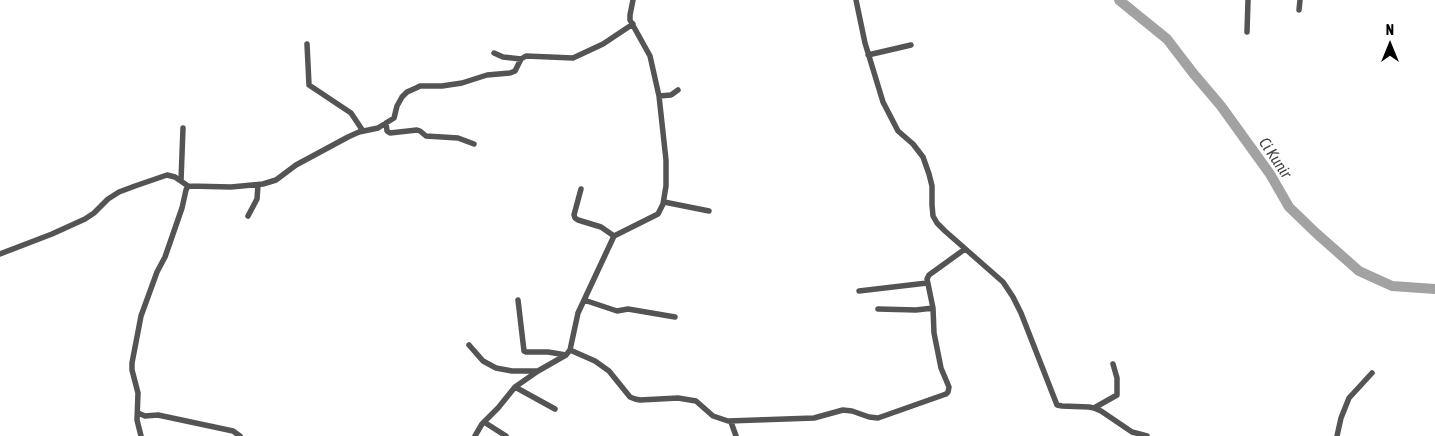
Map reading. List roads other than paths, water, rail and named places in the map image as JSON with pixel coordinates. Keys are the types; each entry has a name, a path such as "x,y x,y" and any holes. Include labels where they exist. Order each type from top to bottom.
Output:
{"street":[{"path":"475,436 484,422 515,387 538,371 566,356 574,336 575,322 614,236 658,214 664,202 666,160 659,96 650,56 632,24 630,15 633,0"},
{"path":"856,0 868,55 883,102 898,131 913,144 923,157 932,186 933,216 937,223 1003,282 1014,298 1057,405 1094,408 1132,432 1147,436"},
{"path":"1247,32 1248,0"},
{"path":"1299,10 1300,0"},
{"path":"494,53 503,57 521,59 529,56 573,58 603,44 632,24"},
{"path":"307,44 309,85 351,113 363,131"},
{"path":"868,55 911,45"},
{"path":"0,254 85,219 108,199 124,190 167,176 172,176 188,186 231,188 258,185 276,180 296,165 348,137 378,128 394,118 397,106 407,92 420,86 442,86 487,75 510,74 515,71 521,59"},
{"path":"659,96 671,95 678,90"},
{"path":"386,122 387,130 390,133 417,130 426,136 458,138 474,144"},
{"path":"181,181 183,128"},
{"path":"248,216 256,200 258,185"},
{"path":"141,436 137,420 138,393 132,363 141,316 157,272 165,257 188,186"},
{"path":"581,189 575,218 601,227 614,236"},
{"path":"664,202 709,211"},
{"path":"570,350 596,361 609,371 630,397 640,400 678,398 696,401 713,416 731,422 814,418 843,410 878,418 947,394 949,388 941,368 934,333 933,308 927,278 965,249"},
{"path":"859,292 927,283"},
{"path":"518,300 524,350 566,356"},
{"path":"584,300 617,311 628,309 675,317"},
{"path":"878,309 916,310 933,308"},
{"path":"469,345 483,361 496,368 512,371 538,371"},
{"path":"1094,408 1117,395 1117,378 1113,364"},
{"path":"1337,436 1341,418 1349,398 1372,373"},
{"path":"515,387 555,409"},
{"path":"138,413 145,416 158,415 233,431 240,436"},
{"path":"484,422 506,436"},
{"path":"731,422 736,436"}],"waterway":[{"name":"Ci Kunir","path":"1119,0 1167,39 1221,106 1270,174 1289,207 1316,233 1359,271 1392,286 1435,289"}]}
